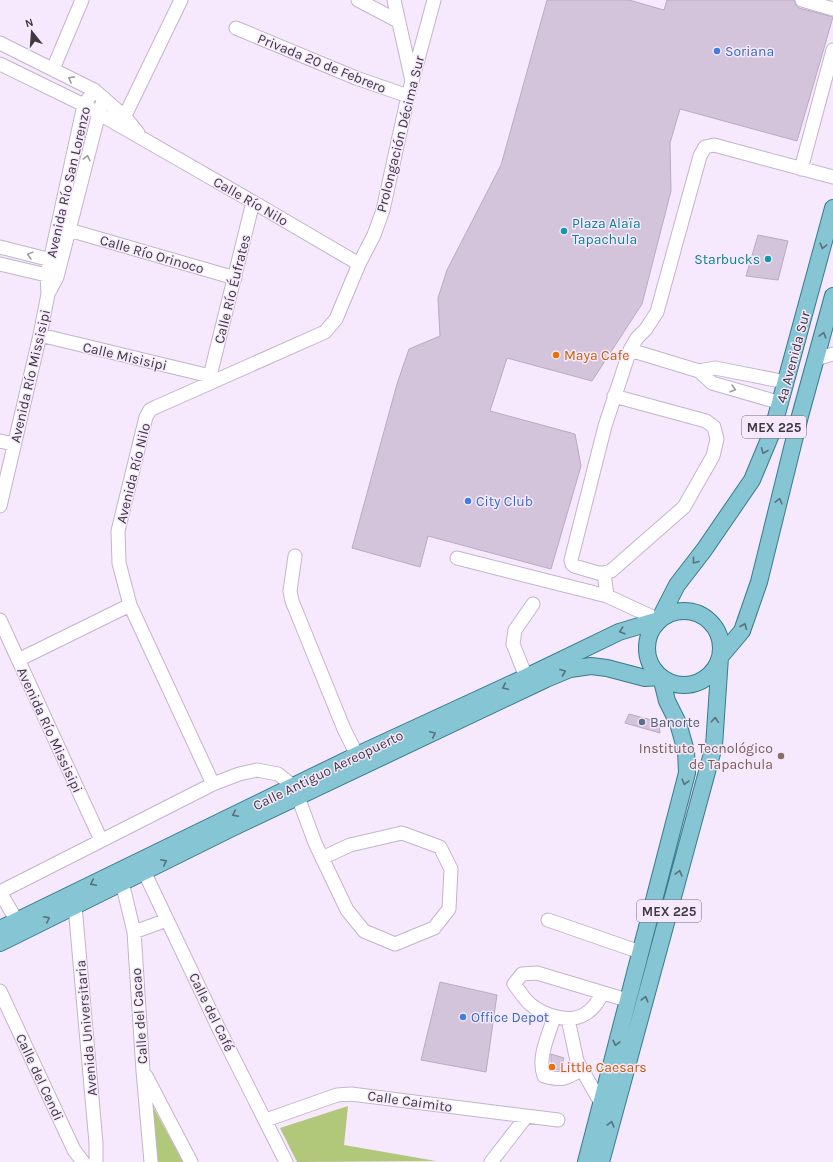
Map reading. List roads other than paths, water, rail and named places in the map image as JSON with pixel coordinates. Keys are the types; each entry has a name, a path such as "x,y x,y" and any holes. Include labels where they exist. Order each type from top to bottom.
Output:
{"main road":[{"name":"4a Avenida Sur","path":"659,620 677,585 704,550 752,480 772,432 781,403 833,208"},
{"name":"4a Avenida Sur","path":"720,656 742,632 760,582 800,416 833,296"},
{"path":"681,611 692,612 703,616 712,624 718,634 721,645 720,656 715,668 707,677 696,683 684,685 672,683 661,678 652,668 647,656 647,643 651,631 659,620 669,614 681,611"},
{"name":"Calle Antiguo Aereopuerto","path":"296,792 357,755 526,677 619,632 659,620"},
{"name":"MEX 225","path":"601,1162 714,746 720,656"},
{"name":"Calle Antiguo Aereopuerto","path":"0,938 20,926 296,792 570,669 591,666 607,668 645,678 661,678"},
{"name":"MEX 225","path":"586,1162 687,773 686,751 678,723 667,701 661,678"}],"street":[{"path":"53,69 82,0"},
{"path":"122,121 181,0"},
{"path":"358,0 398,21"},
{"path":"394,0 412,83"},
{"name":"Prolongación Décima Sur","path":"359,264 374,235 383,210 408,96 434,0"},
{"path":"802,0 833,10"},
{"name":"Privada 20 de Febrero","path":"236,28 356,78 408,96"},
{"name":"Calle Río Nilo","path":"0,44 53,69 99,94 122,121 143,139 359,264"},
{"path":"801,169 833,50"},
{"name":"Calle Río Nilo","path":"0,64 99,113 122,121"},
{"name":"Avenida Río San Lorenzo","path":"52,276 84,105 99,94"},
{"name":"Avenida Río San Lorenzo","path":"55,261 68,230 99,113 99,94"},
{"path":"614,396 706,421 714,427 717,439 713,456 684,507 616,567 611,571 604,573 574,566 571,560 614,396 630,350 637,338 646,329 657,312 700,156 705,147 714,145 833,177"},
{"name":"Calle Río Éufrates","path":"212,379 253,202"},
{"name":"Calle Río Orinoco","path":"68,230 235,278"},
{"path":"0,247 55,261"},
{"path":"0,264 52,276"},
{"name":"Avenida Río Nilo","path":"213,784 130,605 119,563 118,531 146,417 150,410 212,379 325,332 336,319 359,264"},
{"name":"Avenida Río Missisipi","path":"0,506 40,335 52,276"},
{"name":"Calle Misisipi","path":"40,335 212,379"},
{"path":"630,350 699,371 712,383 781,403"},
{"path":"816,359 833,354"},
{"path":"699,371 714,368 786,382"},
{"path":"0,441 14,444"},
{"path":"295,556 290,591 292,601 344,730 357,755"},
{"path":"457,558 607,596 659,620"},
{"path":"604,573 607,596"},
{"path":"526,677 513,644 515,630 533,604"},
{"path":"18,660 130,605"},
{"name":"Avenida Río Missisipi","path":"0,620 101,840"},
{"path":"20,926 0,892 213,784 239,774 257,770 278,774 296,792 315,843 322,858 347,910 364,931 395,944 434,928 449,910 451,869 440,847 402,833 350,845 322,858"},
{"name":"Calle del Café","path":"142,866 286,1162"},
{"name":"Calle del Cacao","path":"120,877 134,932 143,1071 151,1162"},
{"name":"Avenida Universitaria","path":"73,900 96,1143 96,1162"},
{"path":"134,932 167,920"},
{"path":"548,920 640,952"},
{"path":"604,993 595,1006 584,1015 568,1019 554,1017 529,1004 514,984 522,974 537,973 604,993 627,1000"},
{"name":"Calle del Cendi","path":"0,991 74,1150 83,1162"},
{"path":"554,1017 541,1059 541,1068 544,1076 558,1080 569,1077 582,1070"},
{"path":"568,1019 577,1061 601,1103"},
{"path":"143,1071 191,1162"},
{"name":"Calle Caimito","path":"266,1120 337,1096 352,1094 558,1120"},
{"path":"491,1162 526,1117"}],"place":[{"name":"Soriana","path":"717,51"},
{"name":"Plaza Alaïa Tapachula","path":"564,231"},
{"name":"Starbucks","path":"768,259"},
{"name":"Maya Cafe","path":"556,355"},
{"name":"City Club","path":"468,501"},
{"name":"Banorte","path":"642,722"},
{"name":"Instituto Tecnológico de Tapachula","path":"781,756"},
{"name":"Office Depot","path":"463,1017"},
{"name":"Little Caesars","path":"552,1067"}]}
